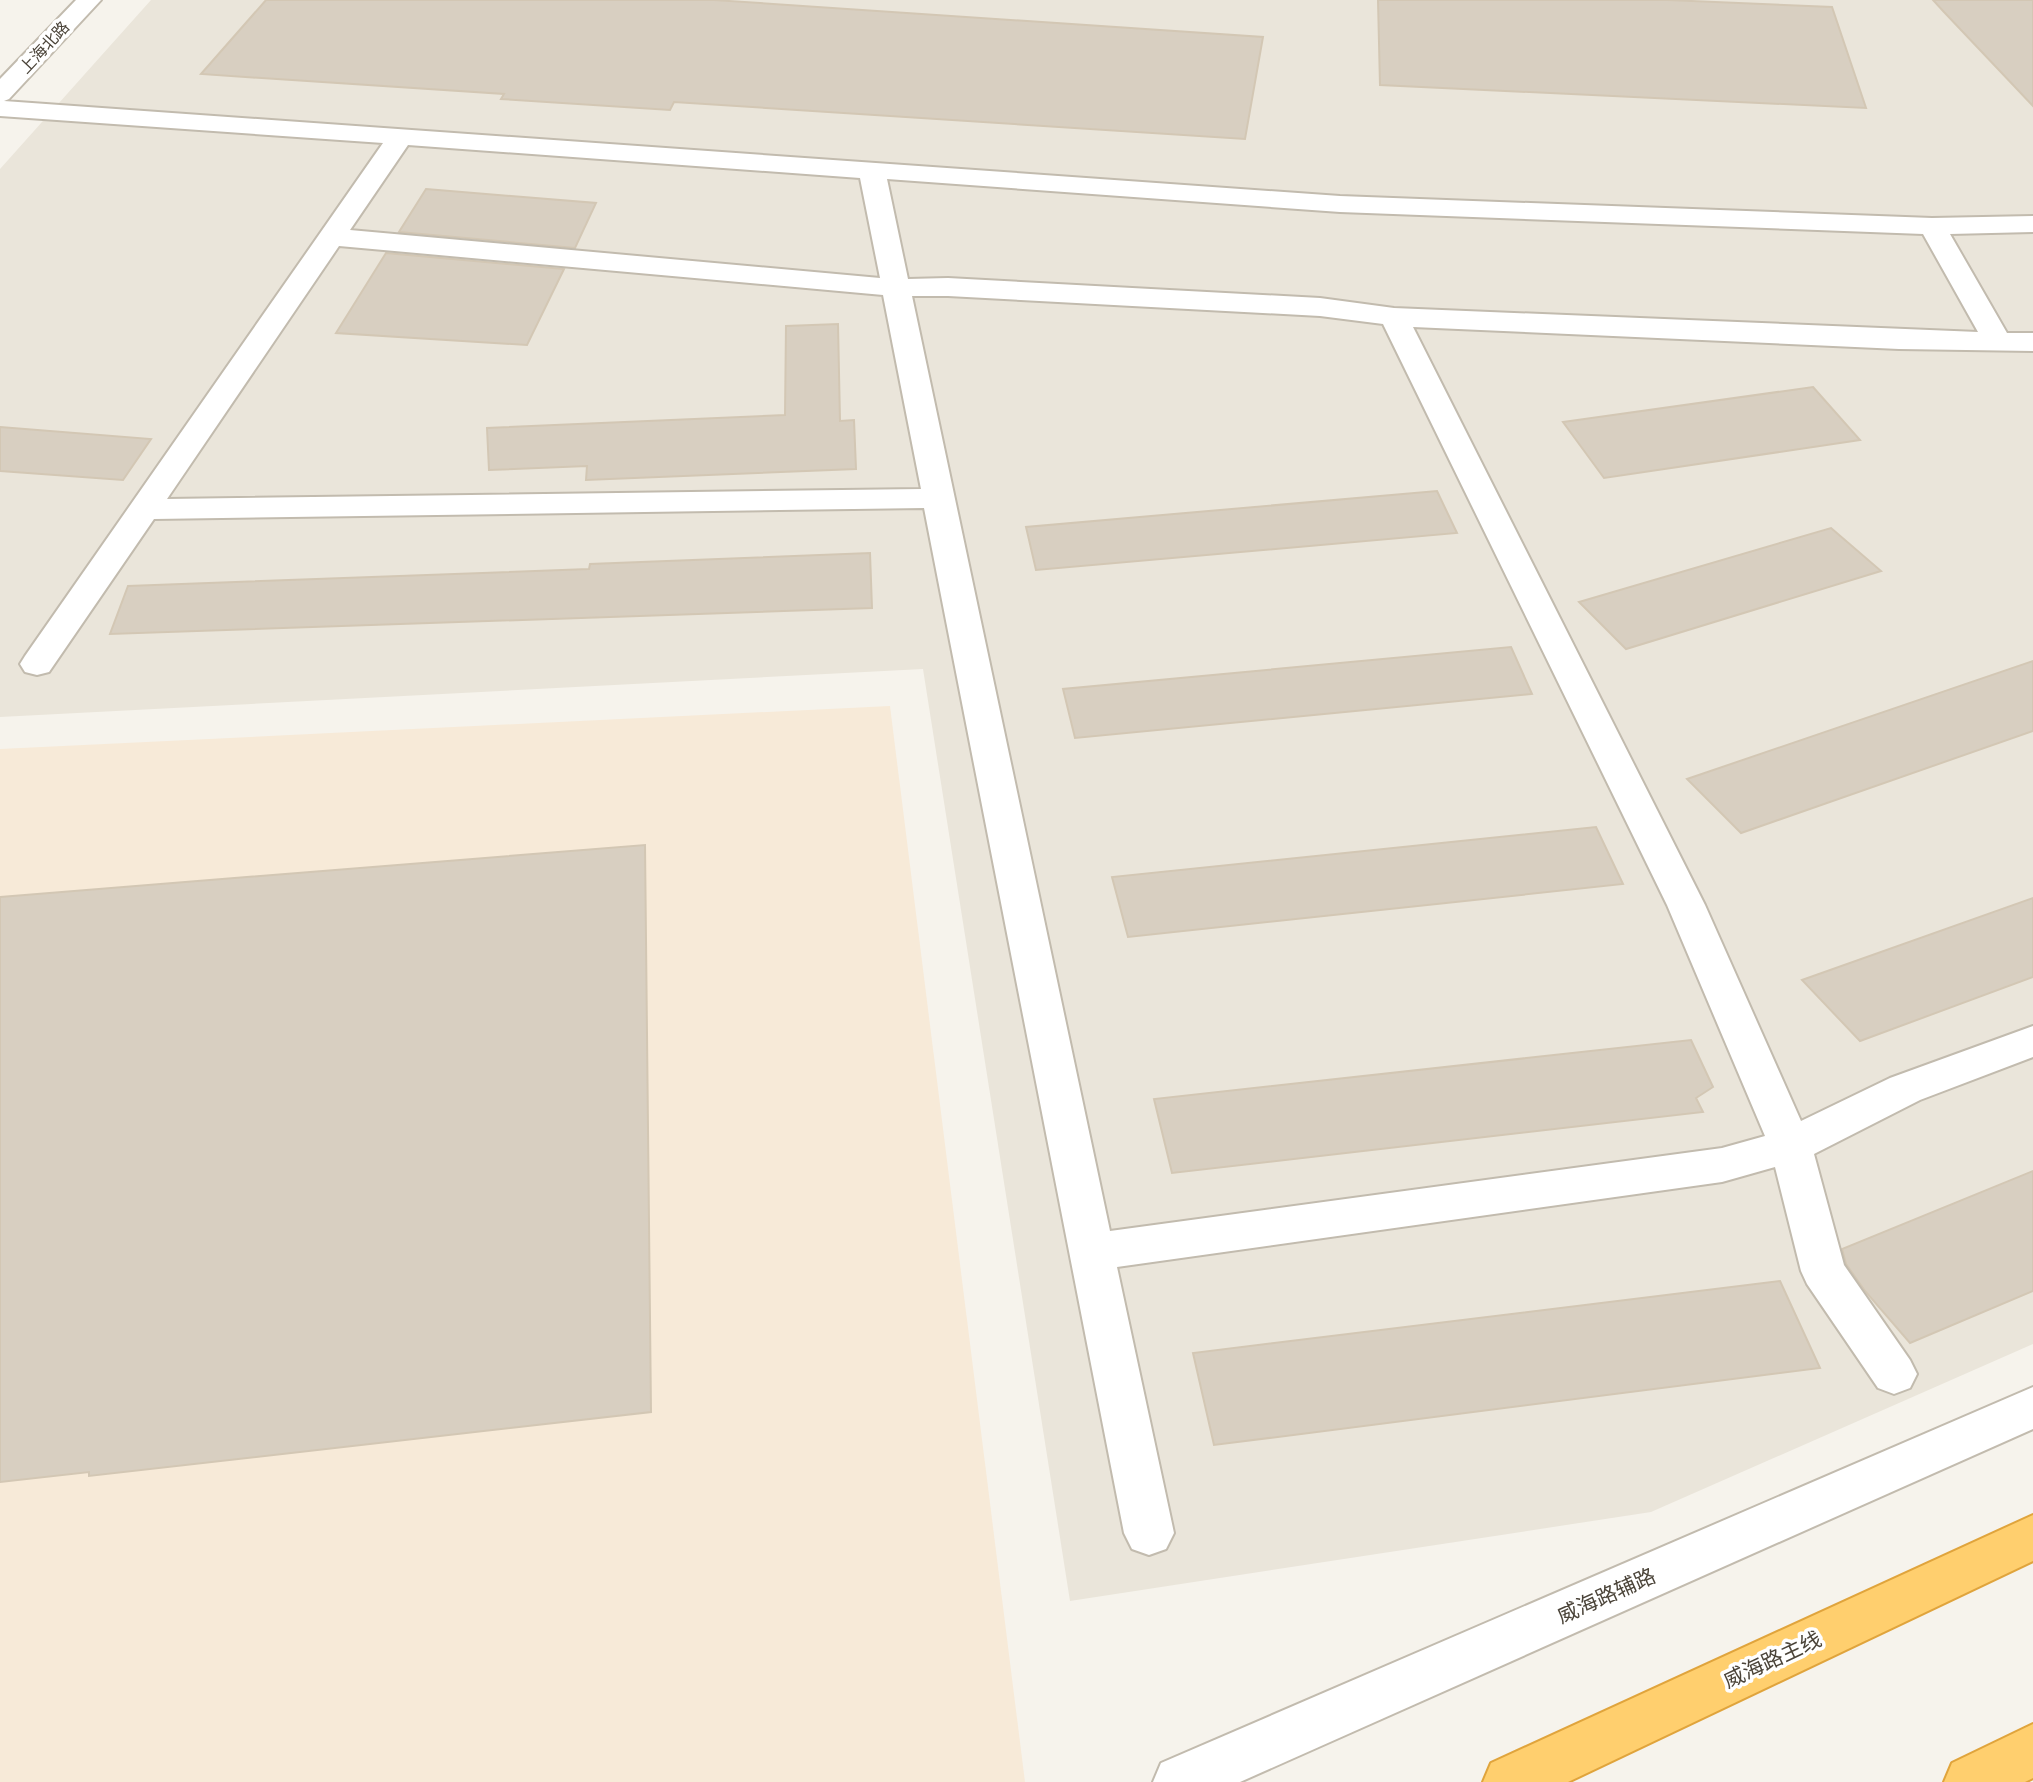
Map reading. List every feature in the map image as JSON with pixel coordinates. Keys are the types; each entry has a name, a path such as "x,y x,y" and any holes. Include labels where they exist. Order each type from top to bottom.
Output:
{"highway":[{"name":"威海路主线","path":"1510,1782 2033,1537"},
{"path":"1971,1782 2033,1750"}],"street":[{"name":"上海北路","path":"0,94 89,0"},
{"path":"0,108 1340,204 1932,226 2033,224"},
{"path":"37,664 400,138"},
{"path":"872,172 1149,1533"},
{"path":"1932,226 1998,342"},
{"path":"333,237 895,288 948,287 1320,307 1394,317 1886,340 2033,342"},
{"path":"1394,317 1686,905 1791,1146 1823,1271 1894,1374"},
{"path":"145,509 938,498"},
{"path":"1092,1252 1722,1165 1791,1146 1905,1089 2033,1041"},
{"name":"威海路辅路","path":"1180,1782 2033,1407"}],"shaded area":[{"path":"151,0 2033,0 2033,1344 1651,1512 1070,1601 923,669 0,717 0,169"},
{"path":"890,706 1025,1782 0,1782 0,749"}],"building":[{"path":"266,0 714,0 1263,37 1245,139 674,102 670,110 501,99 504,94 201,74"},
{"path":"1378,0 1668,0 1832,7 1866,108 1380,85"},
{"path":"1933,0 2033,0 2033,106 1944,12"},
{"path":"426,189 596,203 575,248 399,232"},
{"path":"386,253 564,269 527,345 336,333"},
{"path":"838,324 840,421 854,420 856,469 586,480 587,466 489,470 487,428 785,415 786,326"},
{"path":"1813,387 1860,440 1604,478 1563,422"},
{"path":"0,427 151,439 123,480 0,471"},
{"path":"1437,491 1457,533 1036,570 1026,527"},
{"path":"1831,528 1881,571 1626,649 1579,602"},
{"path":"870,553 872,608 110,634 128,586 589,569 590,564"},
{"path":"1511,647 1532,694 1075,738 1063,689"},
{"path":"2033,661 2033,731 1741,833 1687,779"},
{"path":"1596,827 1623,884 1128,937 1112,877"},
{"path":"645,845 651,1412 89,1476 89,1472 0,1482 0,897"},
{"path":"2033,898 2033,977 1860,1041 1802,980"},
{"path":"1691,1040 1713,1087 1696,1098 1703,1112 1172,1173 1154,1099"},
{"path":"2033,1171 2033,1291 1910,1343 1865,1291 1846,1264 1842,1249"},
{"path":"1780,1281 1820,1368 1214,1445 1193,1353"}]}
